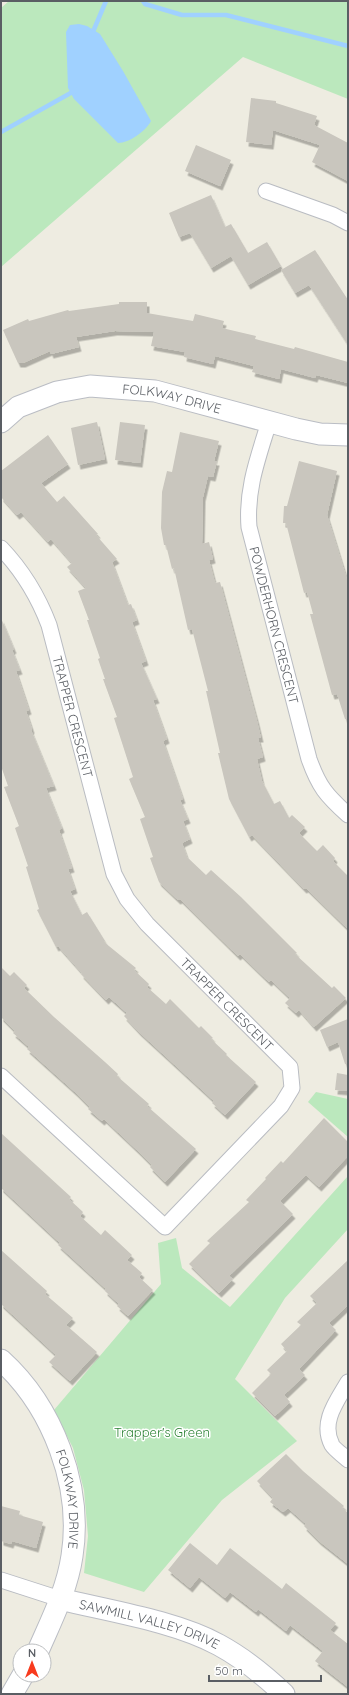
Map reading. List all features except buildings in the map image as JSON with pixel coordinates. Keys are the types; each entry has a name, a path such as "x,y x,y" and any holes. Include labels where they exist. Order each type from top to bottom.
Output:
{"street":[{"path":"266,191 333,215 348,223"},
{"name":"FOLKWAY DRIVE","path":"1,422 18,407 57,392 90,386 155,391 269,422 320,434 348,435"},
{"name":"POWDERHORN CRESCENT","path":"269,422 250,485 248,507 250,527 309,759 317,781 326,795 348,816"},
{"name":"TRAPPER CRESCENT","path":"1,548 16,564 42,607 49,625 114,874 127,899 147,924 290,1068 292,1088 281,1106 165,1227 1,1076"},
{"name":"FOLKWAY DRIVE","path":"1,1360 17,1374 32,1395 54,1434 68,1481 75,1514 72,1557 60,1599 41,1643"},
{"path":"348,1382 330,1412 328,1429 332,1445 348,1460"},
{"name":"SAWMILL VALLEY DRIVE","path":"1,1580 60,1599 178,1628 218,1644 258,1669 284,1694"},
{"path":"12,1694 18,1683"}],"green space":[{"path":"9,1 348,1 348,99 243,57 1,267 1,8"},
{"path":"316,1092 348,1099 348,1137 308,1102"},
{"name":"Trapper's Green","path":"348,1176 348,1229 285,1298 235,1379 297,1441 222,1500 144,1592 84,1573 88,1536 84,1490 73,1448 54,1410 161,1284 158,1243 176,1238 182,1268 230,1307"}],"water":[{"path":"79,24 87,26 100,34 151,121 145,129 132,139 118,143 74,99 68,88 66,32 70,25"}],"waterway":[{"path":"92,34 106,1"},
{"path":"143,1 145,4 182,15 226,15 348,46"},
{"path":"1,132 76,90"}]}
